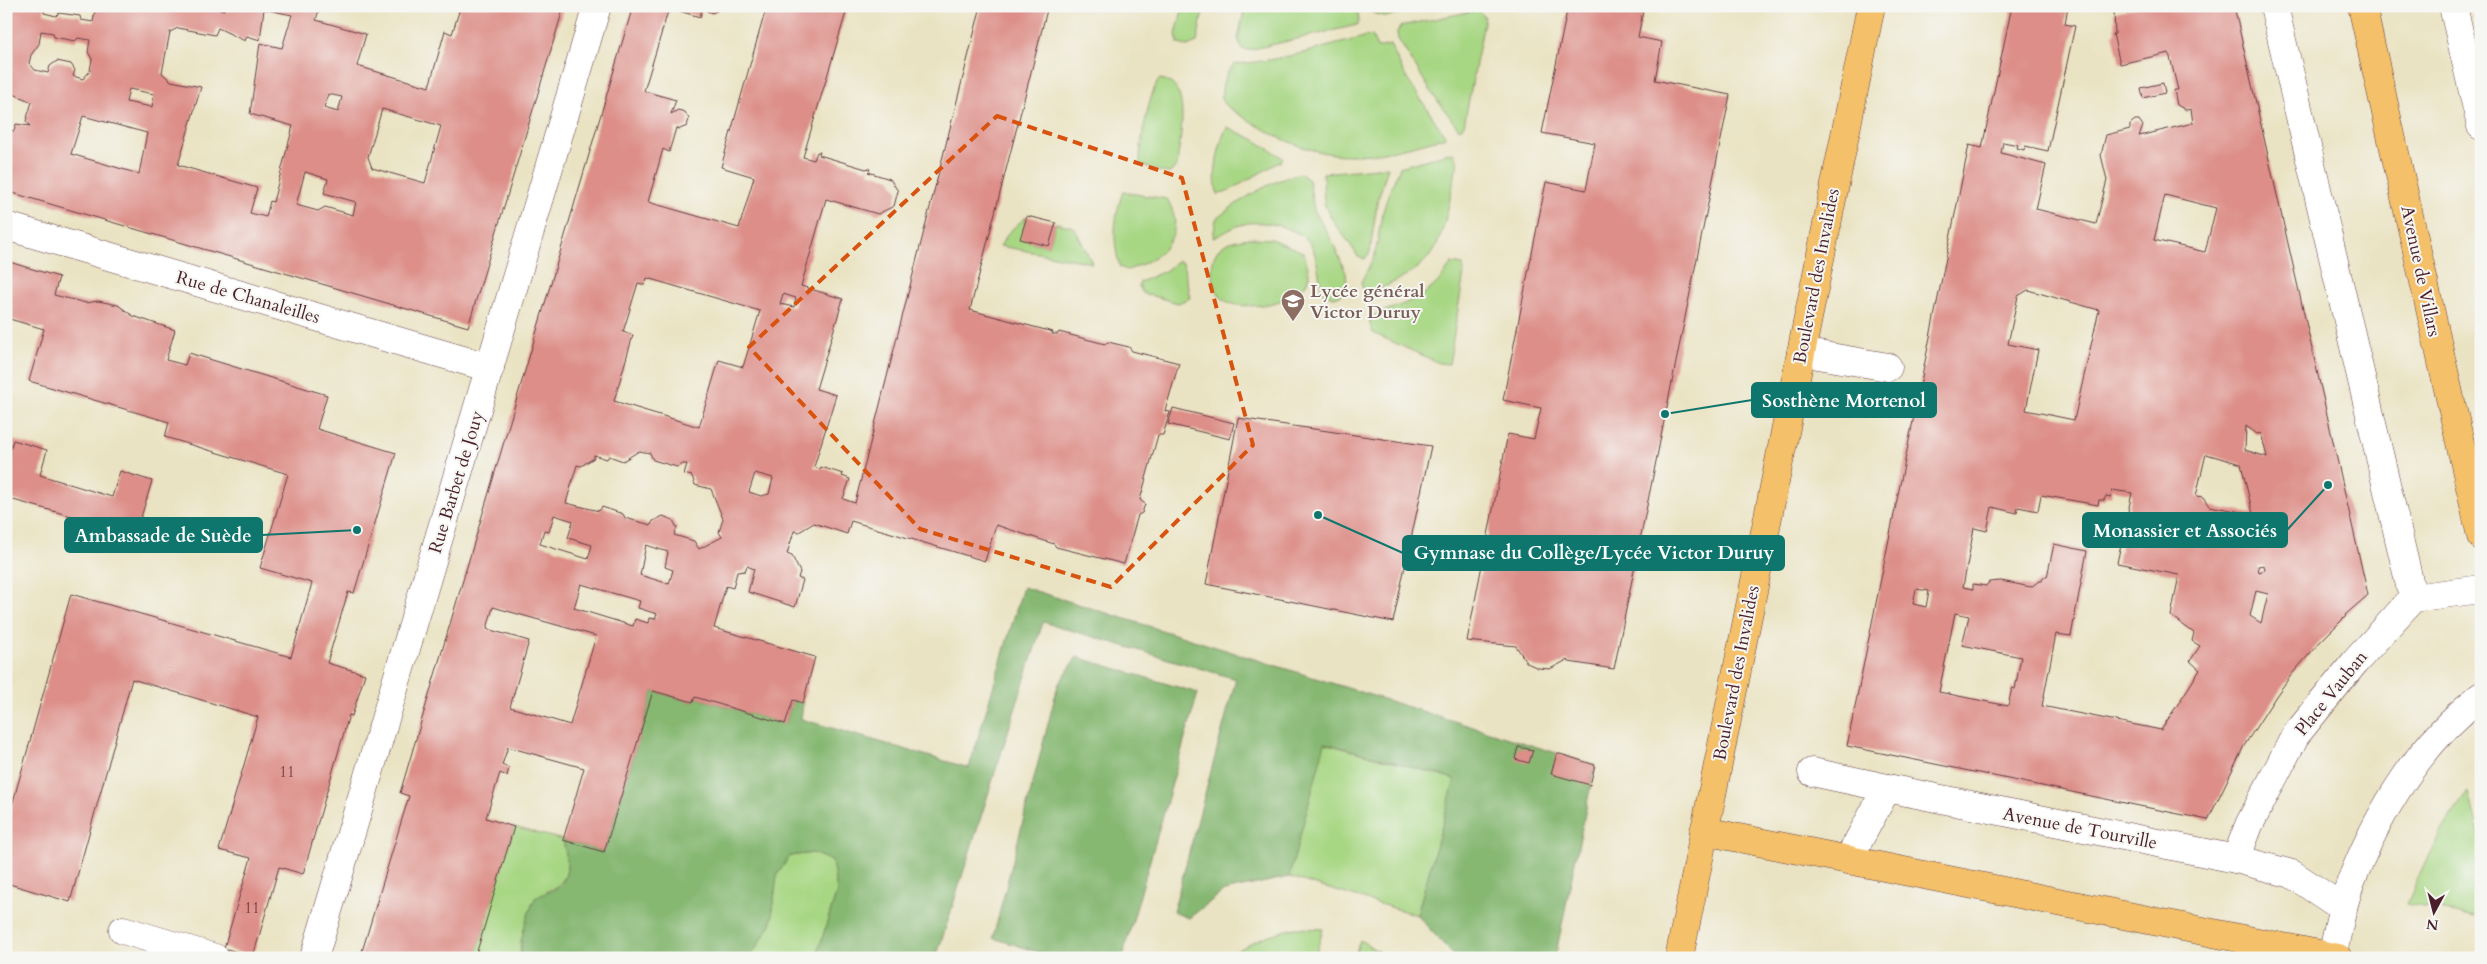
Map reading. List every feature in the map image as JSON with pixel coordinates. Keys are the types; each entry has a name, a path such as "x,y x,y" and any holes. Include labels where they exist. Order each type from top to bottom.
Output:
{"main road":[{"name":"Boulevard des Invalides","path":"1679,958 1871,6"},
{"name":"Avenue de Villars","path":"2362,6 2481,536"},
{"path":"1704,831 2335,957"}],"street":[{"name":"Rue Barbet de Jouy","path":"314,958 597,6"},
{"path":"2274,6 2413,598 2481,589"},
{"path":"2453,6 2481,126"},
{"name":"Rue de Chanaleilles","path":"6,226 490,368"},
{"path":"1801,352 1888,367"},
{"name":"Place Vauban","path":"2236,859 2249,825 2295,736 2355,662 2413,598"},
{"path":"2335,957 2343,908 2352,879 2386,805 2420,757 2461,711 2481,696"},
{"name":"Avenue de Tourville","path":"1812,772 2236,859 2292,874 2343,908"},
{"path":"1848,860 1887,788"},
{"path":"123,930 215,958"}],"highlighted area":[{"path":"997,116 1182,178 1253,445 1111,587 920,529 749,347"}],"green space":[{"path":"1183,6 1204,6 1197,42 1187,46 1178,44 1176,35"},
{"path":"1245,6 1357,6 1359,22 1357,25 1249,50 1242,49 1238,39"},
{"path":"1369,6 1427,6 1385,17 1371,12"},
{"path":"1478,10 1485,17 1464,125 1459,129 1434,96 1398,39 1397,32 1401,26"},
{"path":"1372,35 1377,48 1390,45 1407,79 1446,137 1396,150 1352,155 1331,154 1287,141 1262,128 1223,103 1224,82 1231,67 1235,64 1270,60"},
{"path":"1160,79 1171,83 1177,91 1181,102 1182,114 1177,165 1170,173 1161,172 1140,164 1143,133 1149,106 1152,94"},
{"path":"1227,127 1255,140 1283,158 1281,161 1225,193 1218,194 1215,179 1217,160"},
{"path":"1454,153 1458,163 1444,223 1435,249 1419,267 1405,276 1378,290 1363,290 1361,282 1375,255 1382,215 1400,167"},
{"path":"1388,167 1377,203 1370,252 1365,259 1358,257 1326,208 1323,173"},
{"path":"1300,173 1309,180 1314,210 1333,243 1346,273 1347,285 1340,296 1333,297 1323,293 1316,256 1311,245 1306,239 1291,230 1271,224 1252,223 1236,226 1213,238 1216,219 1245,198 1266,186"},
{"path":"1123,192 1167,199 1173,212 1175,224 1173,235 1160,253 1139,266 1127,270 1120,267 1115,239 1116,220"},
{"path":"1027,216 1021,239 1049,246 1056,223 1074,227 1092,263 1000,246 1009,232"},
{"path":"1251,238 1271,239 1303,252 1309,275 1306,284 1288,298 1263,305 1239,305 1224,300 1215,287 1213,279 1212,271 1215,255 1222,246 1230,242"},
{"path":"1178,261 1183,263 1190,298 1178,303 1142,293 1139,286 1140,282 1165,271"},
{"path":"1451,263 1463,265 1464,273 1449,364 1439,363 1373,333 1369,321 1374,315 1408,302 1427,291 1444,275"},
{"path":"1023,587 1595,765 1555,958 1456,958 1417,915 1455,779 1325,743 1289,877 1224,891 1189,918 1173,912 1236,679 1043,622 936,958 816,958 837,891 832,861 813,853 790,856 777,875 771,924 750,958 521,958 524,927 535,898 556,888 565,878 567,866 563,840 604,852 653,691 693,702 695,697 785,724 793,700 803,703 801,719 969,768"},
{"path":"1077,657 1198,693 1122,958 1058,958 993,938 1058,685"},
{"path":"1324,743 1455,779 1417,915 1289,877"},
{"path":"2469,792 2481,842 2481,918 2407,904 2434,845 2450,818"},
{"path":"514,827 563,840 567,864 565,877 555,887 547,891 520,942 521,958 475,958"},
{"path":"813,853 832,861 837,891 816,958 750,958 771,924 777,875 790,856"},
{"path":"1295,928 1323,929 1316,954 1301,953 1274,958 1227,958 1259,939"},
{"path":"1360,940 1388,958 1354,958"}],"building":[{"path":"6,6 45,6 44,13 56,16 59,13 80,16 81,20 93,22 96,6 135,6 149,9 149,6 200,6 224,10 225,6 320,6 316,20 366,34 357,66 429,87 445,31 452,34 459,12 457,6 564,6 468,327 6,191 6,129 14,131 16,124 30,126 26,121 32,102 9,92 6,100","holes":["264,9 292,15 282,48 260,43 250,114 293,126 273,202 270,201 266,217 250,213 257,188 178,165 201,87 171,81 162,73 170,32 178,28 215,35 218,28 245,41 247,36 260,40","41,31 53,33 54,37 75,41 78,38 90,40 88,52 92,59 90,71 83,79 73,76 75,70 71,64 57,61 50,66 48,73 35,70 29,63 31,55 39,44","129,89 154,94 152,107 126,102","328,94 342,97 338,112 324,108","382,109 441,126 425,183 372,168 368,157","83,116 147,133 139,174 71,154","305,172 328,179 324,193 356,202 353,215 325,207 318,211 296,205"]},
{"path":"633,6 703,6 700,17 669,8 644,91 676,100 671,114 678,110 685,112 689,119 687,126 680,129 676,128 669,152 663,149 648,202 739,228 754,177 721,167 765,12 747,6 848,6 803,157 814,160 817,152 820,152 819,155 866,169 869,168 868,172 890,179 898,191 894,206 878,214 826,199 801,286 843,299 816,389 836,395 814,467 820,469 821,467 843,474 842,476 850,479 843,499 855,503 981,6 1048,6 970,310 1053,332 1052,334 1058,334 1059,332 1105,344 1108,342 1129,347 1132,351 1179,363 1165,411 1170,412 1163,435 1158,435 1140,500 1145,504 1142,513 1138,515 1124,564 1056,547 1054,544 996,525 985,561 851,521 847,534 814,523 799,532 794,531 787,554 792,556 800,572 798,578 803,580 795,607 748,592 754,569 747,566 745,571 737,572 733,588 726,586 714,628 815,657 803,703 793,700 785,724 695,697 693,702 653,691 604,852 563,840 584,768 508,747 502,765 509,768 507,776 500,773 486,818 514,827 475,958 360,958 409,796 400,793","holes":["647,278 760,311 743,367 719,360 699,427 614,401 633,335 623,332 638,283 645,285","783,294 796,298 794,307 780,304","639,451 650,453 653,460 677,467 687,464 684,474 692,476 695,485 711,489 723,519 719,532 722,537 699,549 694,541 674,535 677,528 673,520 663,516 653,521 651,525 625,518 623,514 602,507 599,511 566,503 577,465 581,466 594,458 594,455 607,459 609,456 623,461","755,473 773,478 769,494 761,496 749,492","554,515 573,521 568,538 592,545 588,559 540,544 544,530 549,532","646,545 668,552 665,567 673,570 669,584 640,575","581,584 640,601 638,608 657,614 655,619 649,618 648,623 635,619 633,626 574,608","493,607 596,636 570,725 510,707 529,641 487,629"]},
{"path":"704,6 719,6 718,10 712,13 707,11"},
{"path":"1568,6 1644,6 1638,37 1662,42 1655,80 1730,95 1614,669 1569,662 1567,660 1550,669 1538,668 1527,663 1516,646 1467,641 1508,434 1534,439 1541,408 1503,400 1546,182 1586,190 1595,143 1542,133"},
{"path":"2012,6 2068,6 2065,24 2075,26 2048,151 2025,146 2024,150 2017,148 2018,145 2003,142 2001,153 2046,165 2036,209 2096,224 2107,180 2101,155 2106,135 2130,129 2130,124 2135,120 2139,120 2143,126 2139,136 2193,123 2191,109 2186,110 2177,105 2174,90 2178,90 2169,53 2120,64 2113,34 2115,34 2114,12 2142,6 2234,6 2368,595 2345,615 2320,642 2276,696 2244,746 2208,820 1847,746 1969,145 1982,148","holes":["2165,195 2216,208 2205,252 2154,240","2028,290 2099,310 2074,420 2026,410 2038,350 2008,344 2018,296","2246,426 2257,434 2261,433 2267,457 2245,450","2206,454 2241,464 2253,514 2209,506 2203,497 2196,496","2112,490 2132,493 2117,563 2179,575 2171,616 2194,633 2192,641 2200,646 2190,661 2200,670 2161,730 2042,706 2056,634 2071,636 2087,551 2054,544 2047,577 2043,577 2042,581 2031,587 2001,581 1989,582 1986,586 1973,584 1973,589 1963,587 1974,528 1987,531 1992,507 2017,513 2018,507 2038,511 2041,495 2098,505 2099,500 2104,500 2106,496 2111,497","2264,565 2265,570 2259,572 2258,566","1916,589 1929,591 1926,607 1913,604","2256,591 2268,594 2261,623 2250,616","1955,613 1969,616 1962,645 2021,657 2015,689 2012,688 2008,706 1939,692"]},
{"path":"2163,83 2165,93 2143,98 2141,88"},
{"path":"1027,216 1056,223 1049,246 1020,239"},
{"path":"6,261 59,277 54,295 86,303 98,301 118,305 133,316 175,330 166,360 185,365 189,353 327,395 317,429 396,453 354,593 348,592 327,663 365,674 352,716 349,715 303,874 279,867 253,957 224,948 251,858 219,850 258,717 132,679 70,902 6,883 6,827 71,594 291,657 312,583 260,568 288,474 165,437 169,422 29,381 44,329 6,318"},
{"path":"1173,408 1234,423 1230,439 1168,424"},
{"path":"1238,418 1431,446 1393,622 1206,584"},
{"path":"13,440 47,450 40,475 112,497 120,471 152,481 136,534 6,498 6,466"},
{"path":"1518,747 1533,750 1529,763 1515,759"},
{"path":"1557,753 1595,765 1590,785 1551,774"}],"place":[{"name":"Lycée général Victor Duruy","path":"1293,322"},
{"name":"Sosthène Mortenol","path":"1665,414"},
{"name":"Monassier et Associés","path":"2328,485"},
{"name":"Gymnase du Collège/Lycée Victor Duruy","path":"1318,515"},
{"name":"Ambassade de Suède","path":"357,530"}]}
